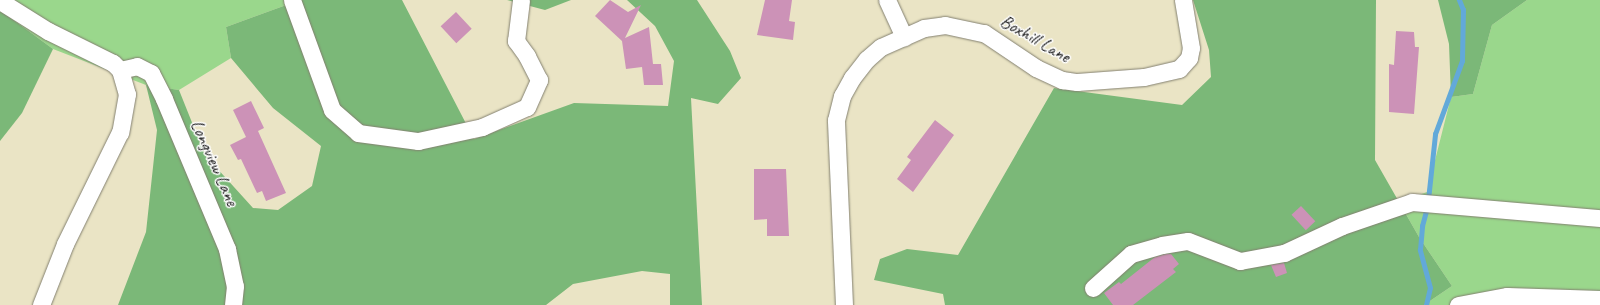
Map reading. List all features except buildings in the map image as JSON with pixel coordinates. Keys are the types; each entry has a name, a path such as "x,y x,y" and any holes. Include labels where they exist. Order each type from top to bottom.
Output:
{"street":[{"path":"292,0 332,110 358,133 418,141 482,127 527,107 539,80 528,56 516,41 521,0"},
{"path":"887,0 904,37"},
{"name":"Boxhill Lane","path":"844,305 835,138 838,107 852,78 867,59 881,47 924,28 945,25 967,28 984,33 1036,68 1062,80 1077,82 1144,77 1179,68 1189,58 1191,48 1183,0"},
{"path":"0,1 48,31 107,60 120,70 127,94 120,132 65,244 41,305"},
{"name":"Longview Lane","path":"120,70 137,66 151,73 164,99 227,249 235,286 233,305"},
{"path":"1093,288 1131,254 1162,245 1188,241 1240,261 1284,253 1342,226 1412,202 1600,218"},
{"path":"1458,305 1464,302 1507,296 1600,299"}],"green space":[{"path":"0,0 300,0 226,27 231,58 179,90 146,85 53,49 0,10"},
{"path":"300,0 402,0 474,139 574,103 668,106 674,61 655,26 627,0 697,0 730,51 741,78 718,104 691,98 702,305 670,305 670,274 642,271 573,284 546,305 118,305 146,232 157,130 146,85 179,90 205,155 253,208 278,210 312,186 321,146 273,108 231,58 226,27"},
{"path":"507,0 571,0 545,10"},
{"path":"1193,0 1376,0 1375,160 1419,237 1452,286 1424,305 945,305 943,294 874,280 880,259 907,249 958,255 1054,88 1182,105 1211,77 1209,50"},
{"path":"1438,0 1527,0 1492,25 1473,94 1451,97 1449,44"},
{"path":"1527,0 1600,0 1600,305 1424,305 1452,286 1419,237 1399,202 1427,192 1451,97 1473,94 1492,25"},
{"path":"0,10 53,49 22,113 0,141"}],"waterway":[{"path":"1428,200 1435,134 1462,61 1463,10 1459,0"},
{"path":"1426,305 1430,288 1420,250 1422,226 1427,207"}]}
